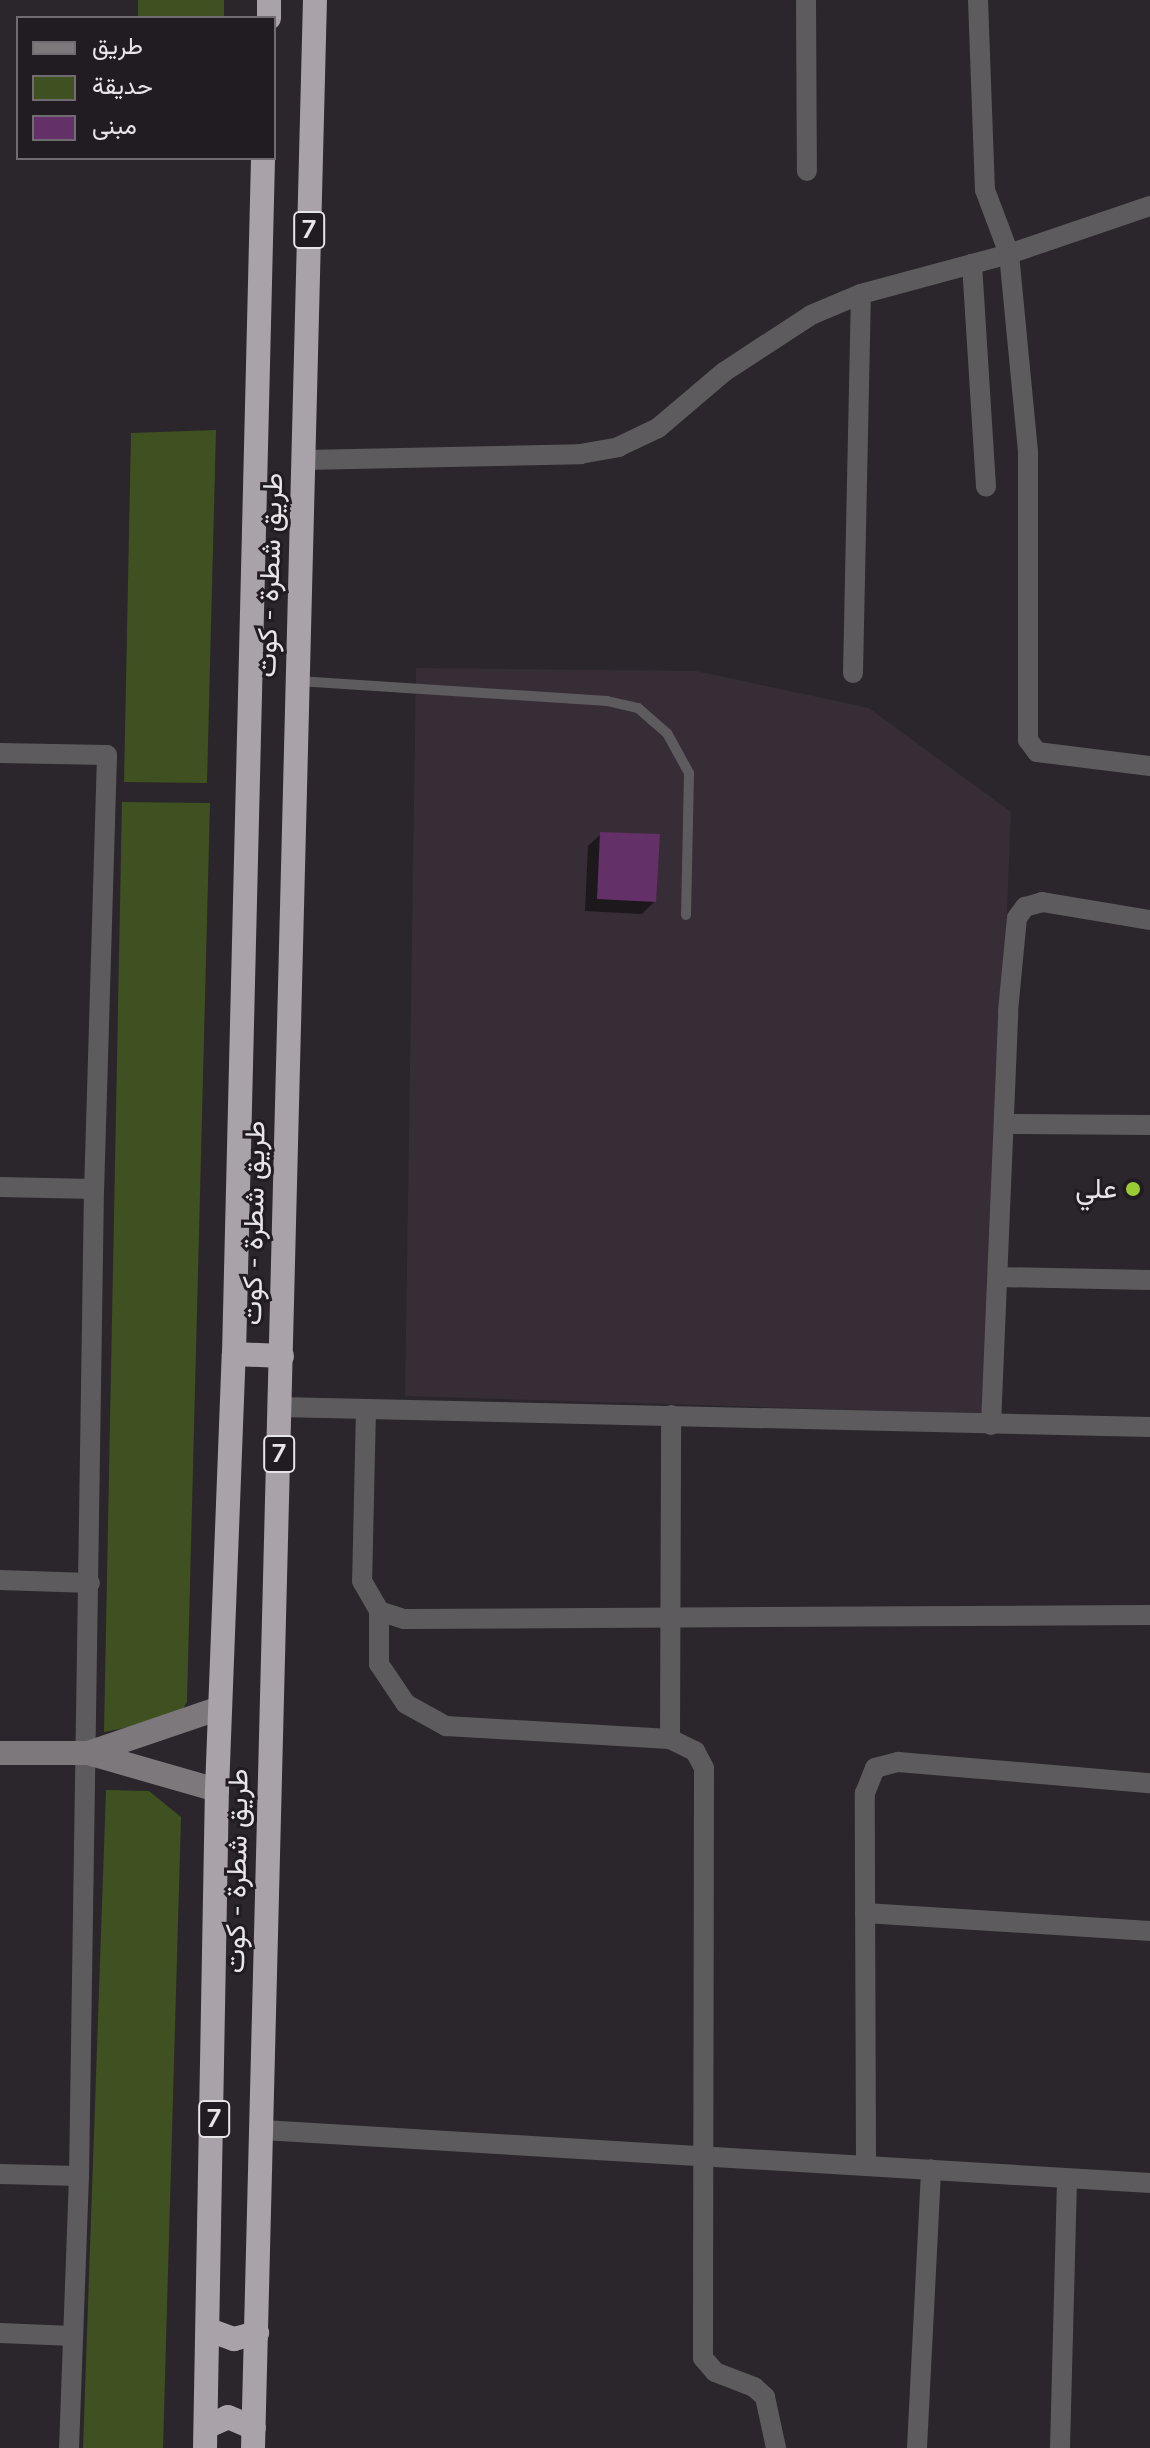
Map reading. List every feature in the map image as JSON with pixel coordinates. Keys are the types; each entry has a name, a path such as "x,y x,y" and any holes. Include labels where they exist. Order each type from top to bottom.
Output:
{"highway":[{"name":"طريق شطرة - كوت","path":"254,2438 315,0"},
{"name":"طريق شطرة - كوت","path":"206,2438 217,1790 234,1354 263,160"},
{"path":"234,1354 282,1356"},
{"path":"209,2330 234,2339 257,2333"},
{"path":"206,2438 228,2417 254,2438"}],"street":[{"path":"806,0 807,171"},
{"path":"978,0 985,190 1009,254 1028,452 1028,740 1037,752 1150,766"},
{"path":"304,460 580,454 618,447 658,428 724,372 811,315 861,294 1009,254 1150,206"},
{"path":"972,264 986,487"},
{"path":"853,673 861,294"},
{"path":"0,753 107,755 94,1189 88,1753 79,2176 69,2448"},
{"path":"991,1425 1016,933 1025,907 1055,904 1150,920"},
{"path":"1004,1124 1150,1125"},
{"path":"0,1187 94,1189"},
{"path":"998,1277 1150,1280"},
{"path":"280,1407 1150,1427"},
{"path":"366,1409 362,1581 379,1611 379,1664 406,1704 446,1726 670,1739 695,1751 704,1768 703,2358 715,2372 754,2387 765,2397 775,2425 776,2448"},
{"path":"670,1739 671,1415"},
{"path":"0,1580 90,1583"},
{"path":"379,1611 404,1619 1150,1615"},
{"path":"88,1753 220,1708"},
{"path":"0,1753 88,1753 217,1790"},
{"path":"866,2164 865,1793 875,1768 898,1762 1150,1783"},
{"path":"865,1913 1150,1931"},
{"path":"263,2130 1150,2183"},
{"path":"917,2448 931,2169"},
{"path":"0,2174 79,2176"},
{"path":"1060,2448 1067,2179"},
{"path":"0,2333 73,2336"}],"lane":[{"path":"296,681 607,701 638,708 667,733 689,773 686,915"}],"shaded area":[{"path":"416,668 696,671 869,708 1011,812 987,1414 405,1396"}],"green space":[{"path":"138,0 224,0 224,16 138,16"},
{"path":"216,430 207,783 124,782 131,433"},
{"path":"122,802 210,803 187,1702 178,1717 104,1732"},
{"path":"106,1790 149,1791 181,1817 163,2448 83,2448"}],"building":[{"path":"600,832 660,834 656,902 597,899"}],"place":[{"name":"علي","path":"1133,1189"}]}
